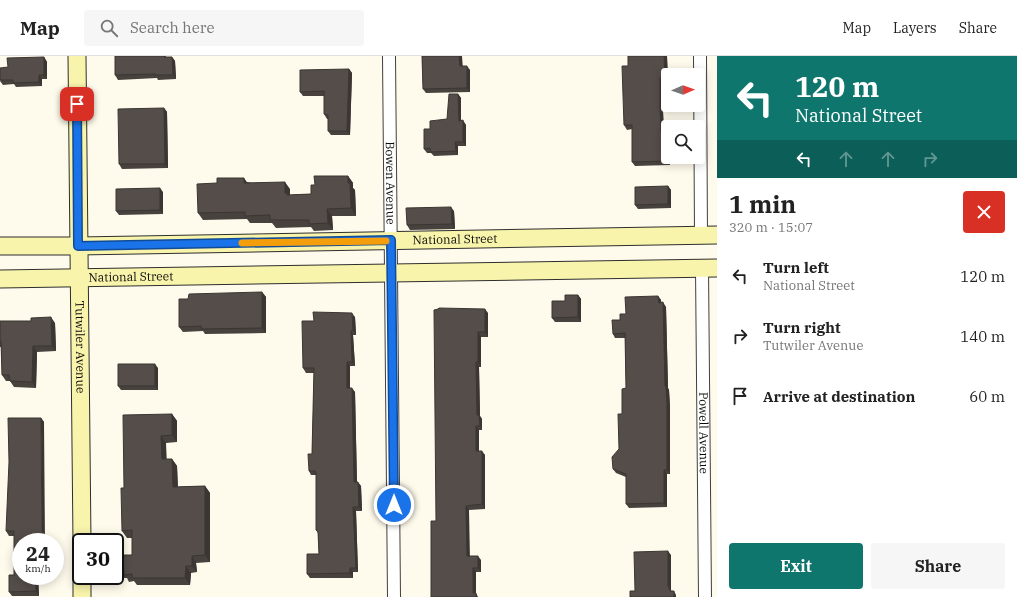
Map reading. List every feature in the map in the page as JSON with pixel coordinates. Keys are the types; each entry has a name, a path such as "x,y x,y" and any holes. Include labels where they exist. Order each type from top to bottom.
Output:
{"main road":[{"name":"Tutwiler Avenue","path":"76,56 82,533"},
{"name":"National Street","path":"0,246 78,246 709,235"},
{"name":"National Street","path":"0,279 710,268"},
{"path":"82,585 82,597"}],"street":[{"name":"Bowen Avenue","path":"389,56 394,597"},
{"path":"700,56 709,235"},
{"name":"Powell Avenue","path":"705,597 710,268"}],"building":[{"path":"115,56 172,57 173,75 115,75"},
{"path":"422,56 459,56 460,66 467,66 467,88 423,89"},
{"path":"628,56 664,56 665,68 661,68 660,78 661,161 632,162 632,125 624,125 622,66 628,66"},
{"path":"44,57 44,75 39,75 39,82 13,83 13,80 0,80 0,68 8,67 7,58"},
{"path":"349,69 347,131 328,131 328,115 324,114 324,91 300,92 300,70"},
{"path":"449,94 458,94 459,121 463,120 463,142 455,142 456,151 431,152 430,148 424,149 424,129 430,129 430,121 447,119"},
{"path":"164,108 165,164 119,164 118,109"},
{"path":"314,176 348,176 348,183 350,183 351,208 327,209 328,223 309,224 309,220 270,220 270,215 245,216 245,212 198,213 197,184 217,183 217,178 244,178 244,183 285,182 285,193 287,193 287,195 311,194 311,185 315,185"},
{"path":"668,186 668,204 635,205 635,187"},
{"path":"160,188 160,210 116,211 116,189"},
{"path":"451,207 452,224 407,225 406,208"},
{"path":"262,292 262,328 202,329 201,326 179,327 179,299 188,299 189,294"},
{"path":"565,295 578,295 578,317 552,318 552,301 565,301"},
{"path":"658,296 659,303 663,302 665,386 667,403 667,470 664,470 664,503 626,504 626,474 613,469 612,457 619,449 618,414 622,414 622,389 626,388 625,333 613,334 612,320 620,320 620,314 626,314 625,297"},
{"path":"439,308 485,309 485,332 478,332 478,362 476,362 477,415 479,415 480,426 476,426 476,451 482,451 482,504 466,506 467,556 478,556 478,568 473,568 473,593 476,593 476,597 431,597 431,521 436,521 434,310"},
{"path":"313,312 352,313 352,362 347,362 347,388 352,388 354,482 358,482 359,507 353,507 356,568 350,568 350,573 307,574 307,554 319,554 318,532 316,530 316,473 315,471 309,471 308,454 312,454 314,368 303,368 302,321 314,321"},
{"path":"51,317 52,346 33,346 32,382 10,381 9,375 2,375 0,321 31,321 31,318"},
{"path":"118,364 155,364 155,386 118,386"},
{"path":"172,414 172,435 161,436 162,459 172,459 173,487 205,486 205,555 192,556 192,566 186,566 185,578 132,578 132,574 124,575 124,555 132,555 132,530 122,531 121,488 124,488 123,415"},
{"path":"8,418 41,418 42,533 14,533 14,531 6,531 9,462"},
{"path":"668,551 668,586 670,591 674,591 674,597 630,597 630,591 635,591 634,552"},
{"path":"9,575 12,575 12,585 36,585 36,591 9,592"}],"slow traffic":[{"path":"242,243 386,241"}],"route":[{"path":"77,104 78,246 391,240 394,505"}]}
